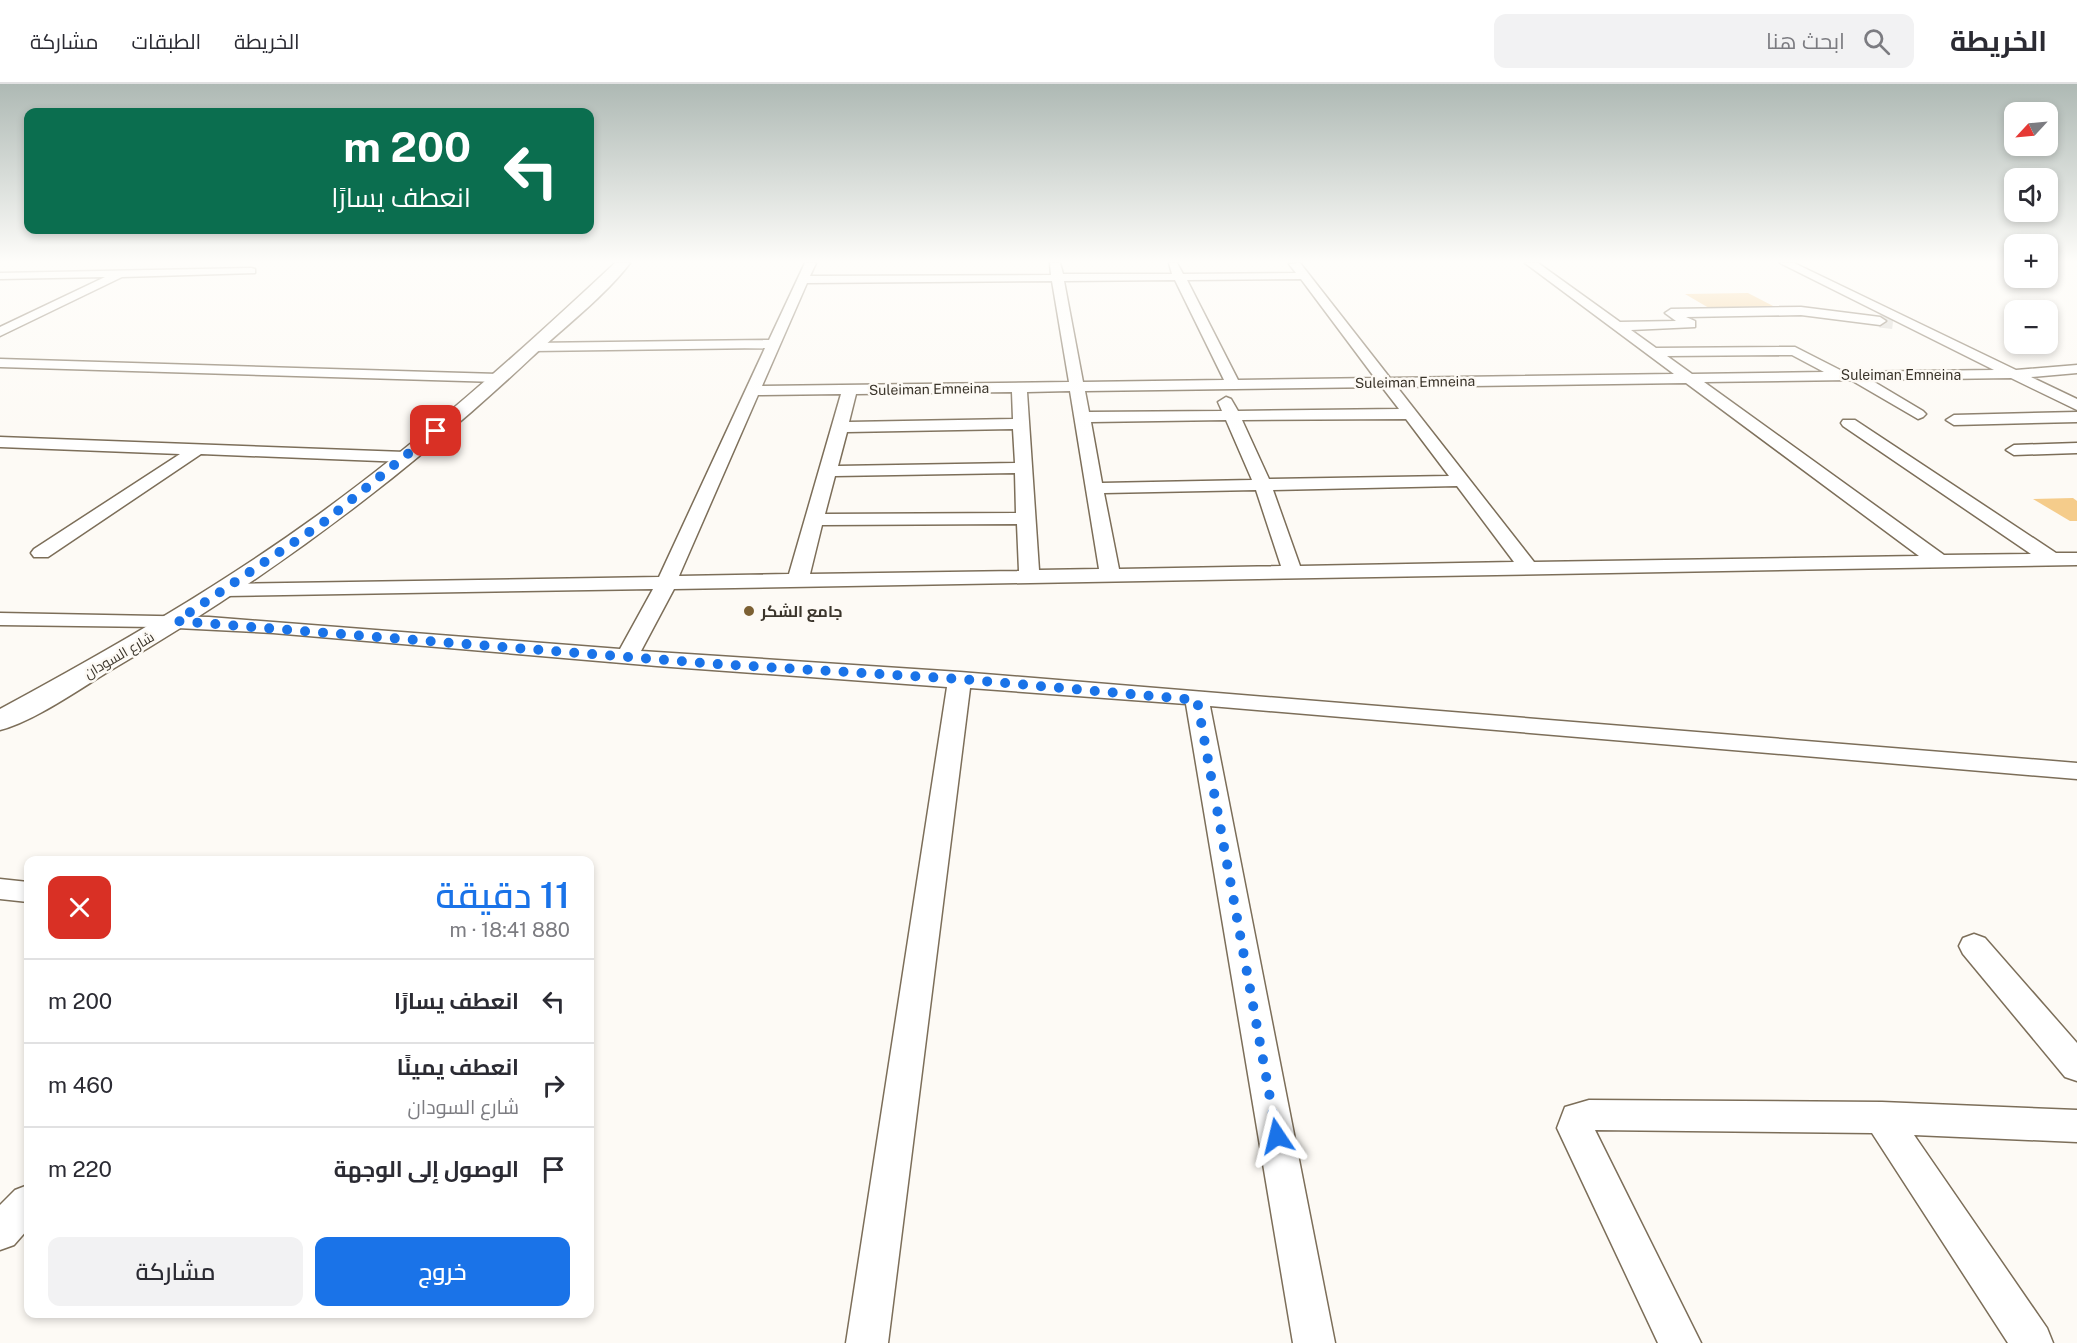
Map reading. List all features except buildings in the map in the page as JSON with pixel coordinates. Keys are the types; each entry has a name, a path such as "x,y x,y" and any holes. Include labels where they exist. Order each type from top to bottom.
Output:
{"main road":[{"name":"شارع السودان","path":"2,719 177,621 324,522 498,378 559,322"}],"street":[{"path":"0,332 22,322"},
{"path":"627,656 666,584 784,322"},
{"path":"1066,322 1110,576"},
{"path":"1198,322 1225,384 1233,416 1263,486 1293,573"},
{"path":"1340,322 1529,569"},
{"path":"1614,322 1939,561"},
{"path":"1620,326 1690,324 1686,322"},
{"path":"1909,322 2077,405"},
{"path":"1897,323 1916,325"},
{"path":"532,347 774,344"},
{"path":"1656,352 1795,351 1848,376 1918,414"},
{"path":"0,363 498,378"},
{"name":"Suleiman Emneina","path":"752,391 2014,374 2077,369"},
{"path":"1019,387 1029,578"},
{"path":"798,580 838,427 850,390"},
{"path":"1083,417 1412,414"},
{"path":"1954,420 2077,417"},
{"path":"1849,423 2053,560"},
{"path":"838,427 1020,424"},
{"path":"0,442 405,457"},
{"path":"2014,450 2077,448"},
{"path":"41,553 198,449"},
{"path":"827,471 1025,468"},
{"path":"1094,488 1463,481"},
{"path":"814,520 1025,518"},
{"path":"225,590 2077,559"},
{"path":"0,619 177,621 1724,739 2077,771"},
{"path":"867,1343 960,679"},
{"path":"1197,700 1314,1343"},
{"path":"0,889 24,892"},
{"path":"1974,946 2077,1068"},
{"path":"1680,1343 1575,1128 1578,1118 1589,1115 1882,1118 2077,1126"},
{"path":"1882,1118 2032,1343"},
{"path":"0,1232 24,1207"}],"shaded area":[{"path":"2073,498 2077,501 2077,521 2070,521 2033,499"}],"tunnel":[{"path":"1886,322 1897,323"}],"place":[{"name":"جامع الشكر","path":"749,611"}],"route":[{"path":"436,431 324,522 177,621 716,664 960,679 1197,700 1277,1136"}]}
